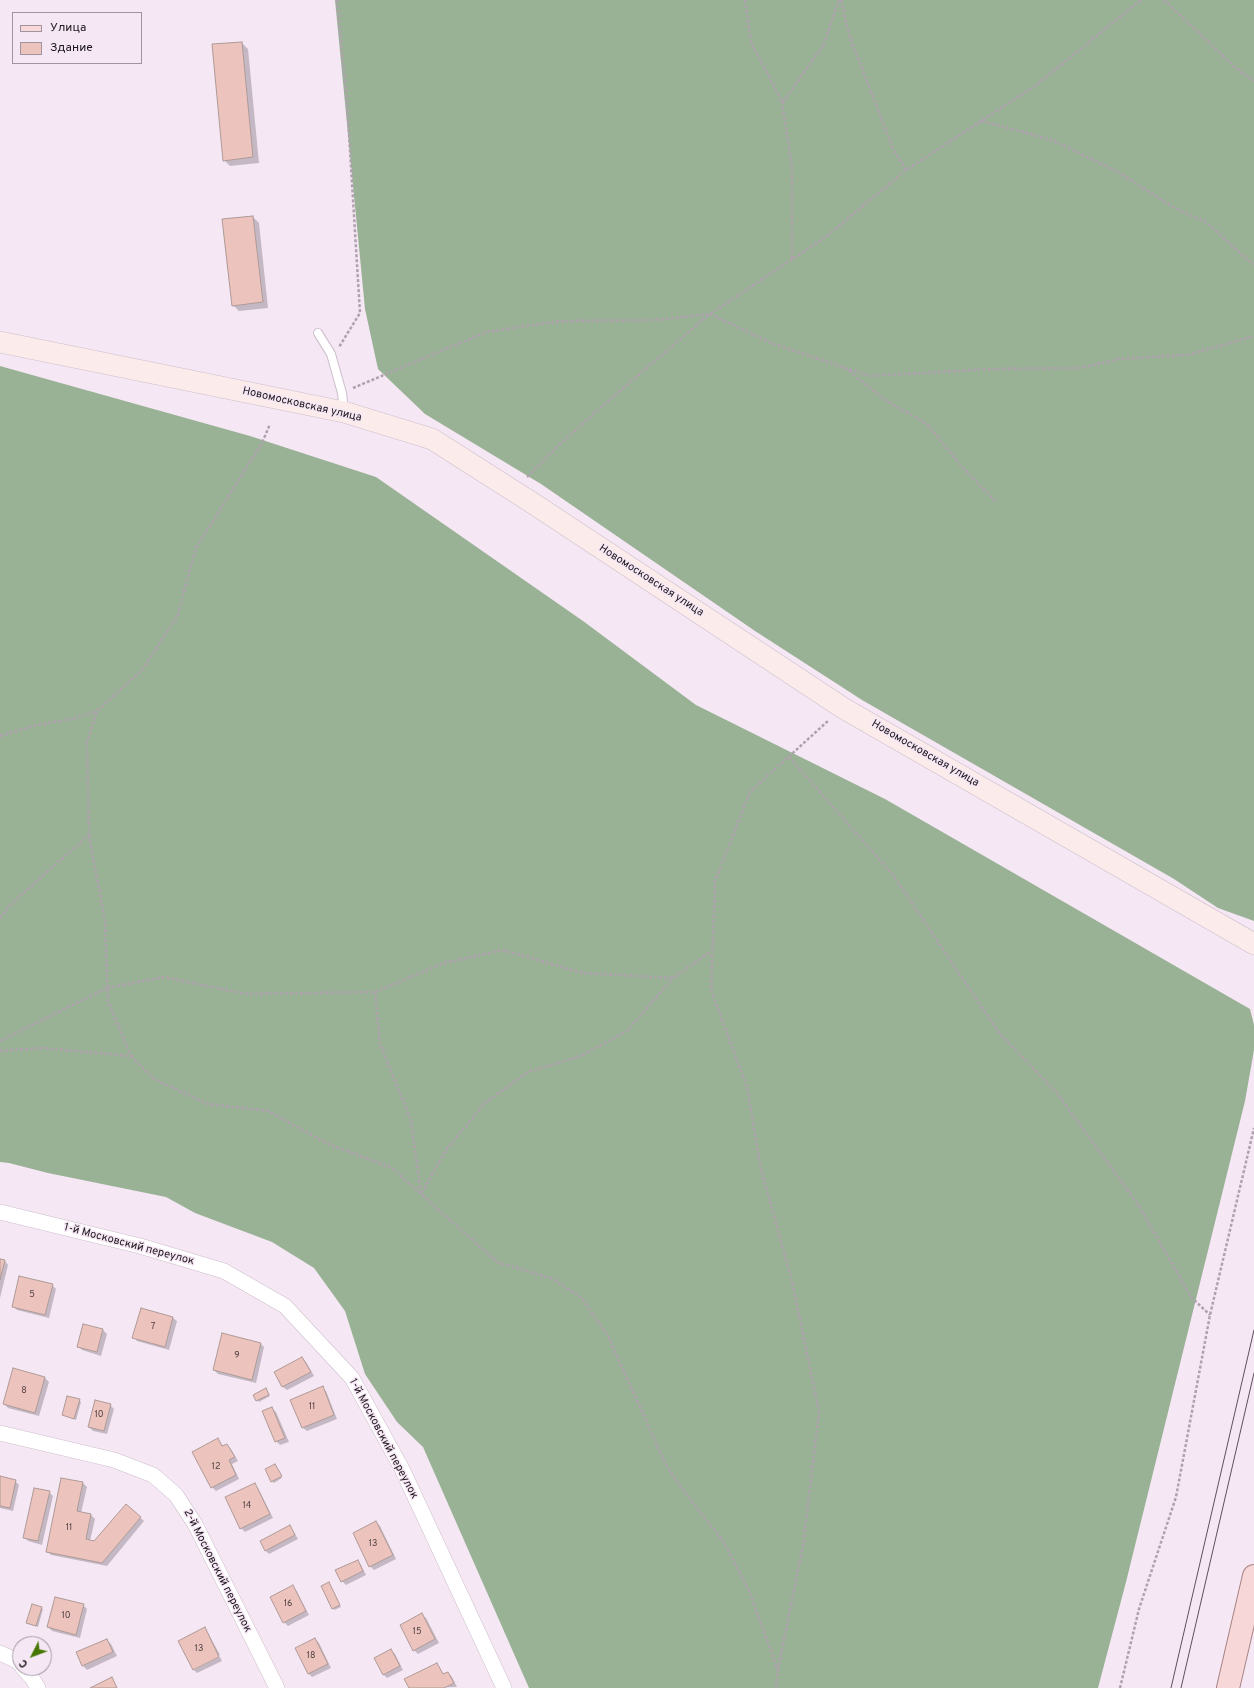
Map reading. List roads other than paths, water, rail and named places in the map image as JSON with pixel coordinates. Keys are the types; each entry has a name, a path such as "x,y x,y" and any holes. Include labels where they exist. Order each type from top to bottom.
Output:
{"main road":[{"path":"1228,1688 1254,1576"}],"street":[{"name":"Новомосковская улица","path":"0,342 343,402 432,439 517,493 843,708 1254,944"},
{"name":"1-й Московский переулок","path":"0,1212 140,1246 224,1272 284,1306 352,1378 402,1469 504,1688"},
{"name":"2-й Московский переулок","path":"0,1433 114,1460 153,1475 176,1495 195,1524 277,1688"},
{"path":"0,1653 12,1659"},
{"path":"30,1676 38,1688"}],"lane":[{"path":"318,333 331,354 343,402"}],"tram line":[{"path":"1171,1688 1254,1330"},
{"path":"1181,1688 1254,1373"}]}
